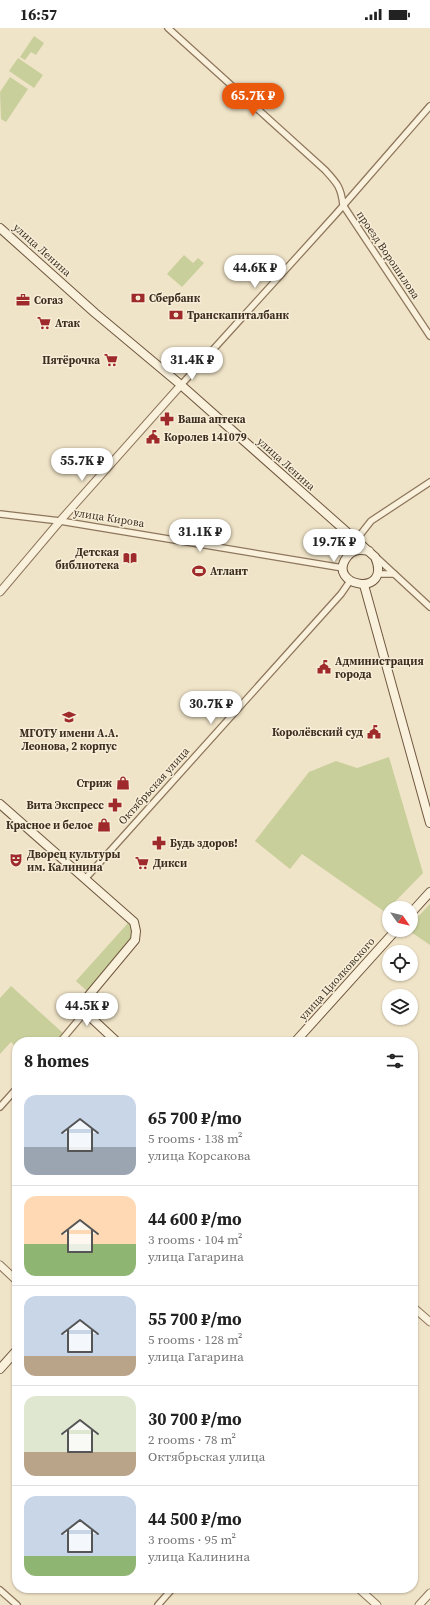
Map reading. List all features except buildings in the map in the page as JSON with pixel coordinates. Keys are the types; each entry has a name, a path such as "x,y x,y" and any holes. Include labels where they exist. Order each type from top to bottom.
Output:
{"main road":[{"name":"улица Ленина","path":"0,228 95,313 181,385 372,554"},
{"path":"360,549 372,554 379,565 378,574 372,581 364,585 350,581 345,575 343,568 345,559 351,552 360,549"},
{"path":"364,585 430,823"},
{"path":"0,804 134,922 136,931 135,940 85,1000 85,1012 112,1037"},
{"path":"418,905 430,892"},
{"name":"улица Циолковского","path":"300,1037 390,937"},
{"path":"0,1369 12,1356"}],"street":[{"name":"проезд Ворошилова","path":"168,28 325,170 342,191 343,205 430,336"},
{"path":"0,592 60,521 430,106"},
{"path":"351,552 356,540 370,521 430,482"},
{"name":"улица Кирова","path":"0,514 60,521 343,568"},
{"name":"улица Ленина","path":"372,554 430,607"},
{"path":"378,574 394,574"},
{"name":"Октябрьская улица","path":"85,880 341,594 350,581"},
{"path":"64,1037 85,1012"},
{"path":"0,1107 12,1094"},
{"path":"0,1265 12,1276"},
{"path":"418,1311 430,1322"},
{"path":"1,1592 17,1605"},
{"path":"158,1605 169,1593"},
{"path":"364,1593 377,1605"},
{"path":"419,1605 430,1593"}],"green space":[{"path":"34,36 44,43 36,55 31,52 25,60 20,57"},
{"path":"18,58 43,75 34,88 9,71"},
{"path":"10,77 28,89 6,122 1,119 0,92"},
{"path":"184,255 193,263 198,258 204,263 182,287 167,274"},
{"path":"389,757 423,873 396,901 382,901 382,910 302,854 290,869 255,841 309,772 336,761 357,768"},
{"path":"430,904 430,945 418,937 418,917"},
{"path":"128,923 132,928 132,938 88,992 76,981"},
{"path":"11,986 63,1033 59,1037 12,1037 12,1043 11,1042 0,1054 0,998"}],"place":[{"name":"Сбербанк","path":"138,298"},
{"name":"Согаз","path":"23,300"},
{"name":"Транскапиталбанк","path":"176,315"},
{"name":"Атак","path":"44,323"},
{"name":"Пятёрочка","path":"111,360"},
{"name":"Ваша аптека","path":"167,419"},
{"name":"Королев 141079","path":"153,437"},
{"name":"Детская библиотека","path":"130,558"},
{"name":"Атлант","path":"199,571"},
{"name":"Администрация города","path":"324,667"},
{"name":"МГОТУ имени А.А. Леонова, 2 корпус","path":"69,717"},
{"name":"Королёвский суд","path":"374,732"},
{"name":"Стриж","path":"123,783"},
{"name":"Вита Экспресс","path":"115,805"},
{"name":"Красное и белое","path":"104,825"},
{"name":"Будь здоров!","path":"159,843"},
{"name":"Дворец культуры им. Калинина","path":"16,860"},
{"name":"Дикси","path":"142,863"}]}
